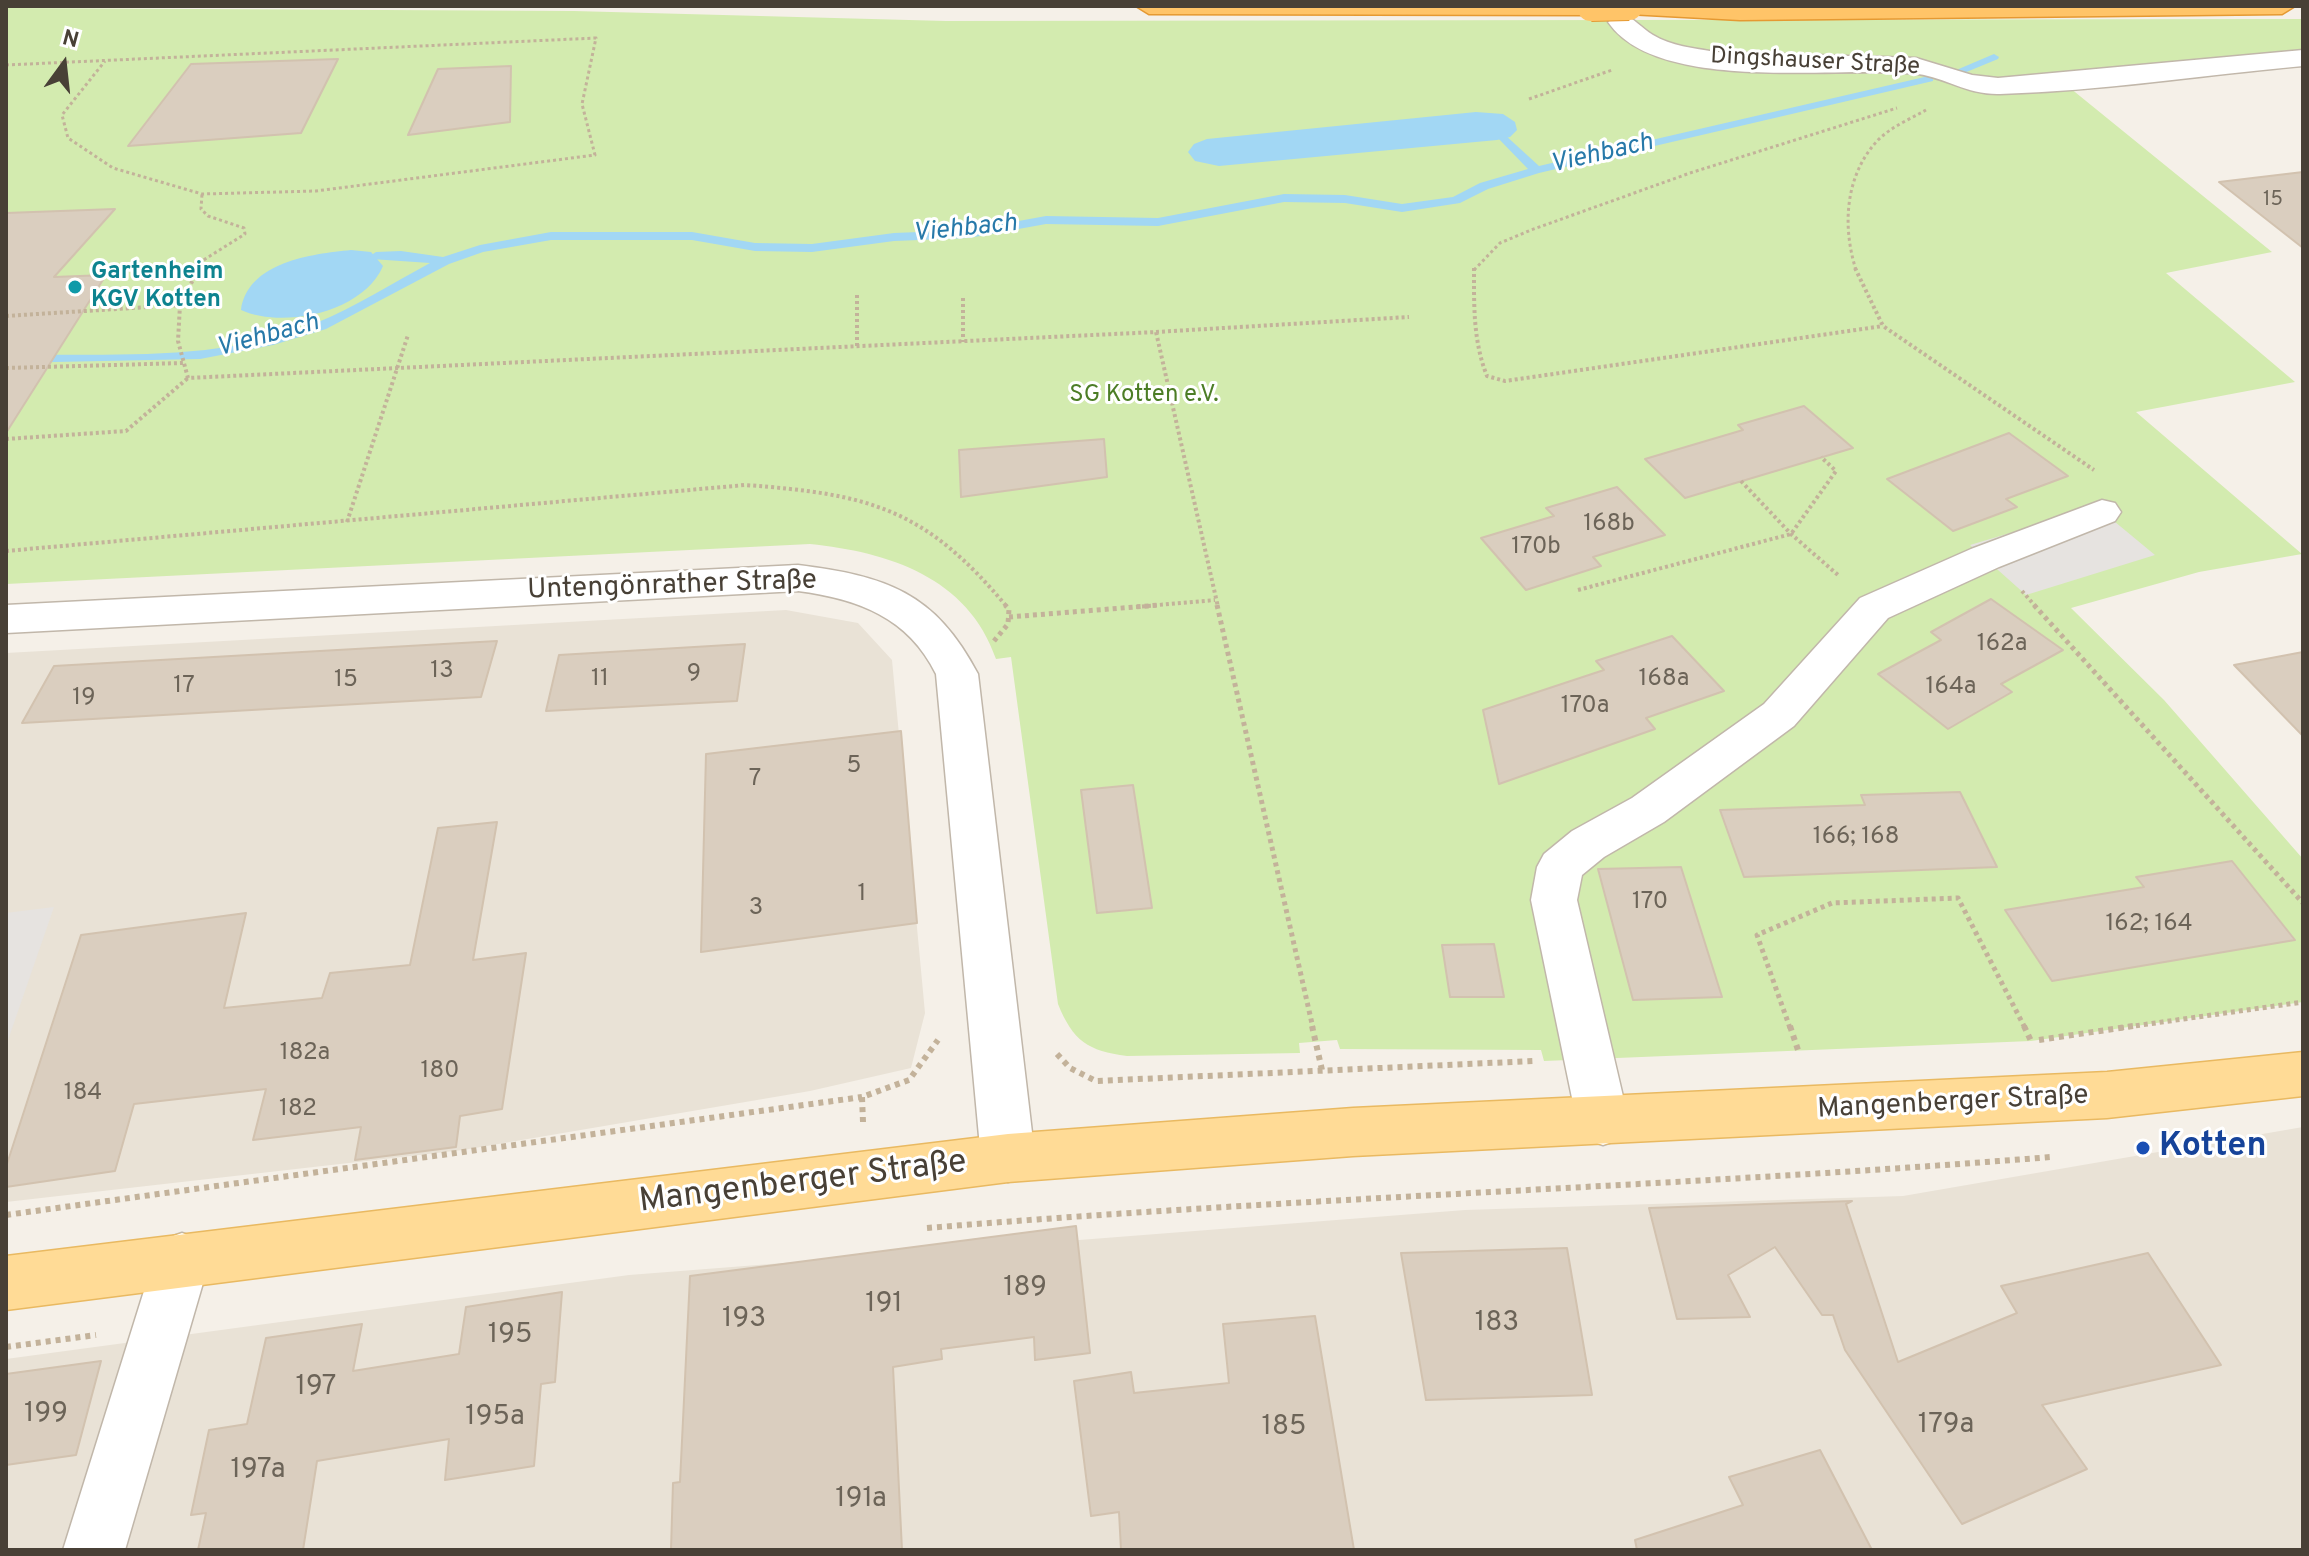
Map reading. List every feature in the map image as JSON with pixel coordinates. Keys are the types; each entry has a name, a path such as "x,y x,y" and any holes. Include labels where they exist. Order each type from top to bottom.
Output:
{"highway":[{"path":"1149,6 1591,7 1627,12 2282,6"}],"main road":[{"name":"Mangenberger Straße","path":"6,1283 1008,1158 1353,1132 2107,1095 2303,1074"}],"street":[{"name":"Dingshauser Straße","path":"1627,12 1636,39 1660,50 1755,62 1919,66 1959,89 2303,58"},
{"path":"1603,1122 1554,900 1560,867 1588,844 1648,810 1779,715 1874,608 1985,558 2102,512"},
{"name":"Untengönrather Straße","path":"6,619 798,578 843,583 879,593 932,632 947,648 957,674 1008,1158"},
{"path":"94,1550 182,1259"}],"path":[{"path":"6,65 321,48 596,38 582,104 595,155 316,191 202,194 113,168 68,138 62,115 105,61"},
{"path":"1529,99 1652,56 1660,50"},
{"path":"1883,326 1505,381 1487,376 1482,365 1476,339 1474,266 1500,243 1690,173 1959,89"},
{"path":"1959,89 1878,141 1850,194 1848,251 1866,301 1883,326 2136,498 2102,512"},
{"path":"188,378 178,341 180,305 202,261 245,234 244,228 208,216 201,209 202,194"},
{"path":"857,295 857,348"},
{"path":"963,298 963,342"},
{"path":"6,316 180,305"},
{"path":"6,439 126,431 188,378 857,348 1409,317"},
{"path":"1156,332 1322,1070"},
{"path":"347,522 408,335"},
{"path":"6,368 184,363"},
{"path":"1578,590 1791,534 1836,471 1821,457"},
{"path":"1741,481 1791,534 1874,608"},
{"path":"6,551 745,485 796,488 842,496 920,524 955,550 981,576 1009,609 1009,617 1001,635 957,674"},
{"path":"1985,558 2026,595 2303,903"},
{"path":"1009,617 1215,600"},
{"path":"1799,1053 1757,935 1832,903 1958,898 2031,1041 2303,1002"},
{"path":"1052,1050 1070,1068 1096,1081 1589,1060"},
{"path":"6,1215 862,1097"},
{"path":"1151,1209 1871,1173 2067,1155"}],"shaded area":[{"path":"2097,507 2155,555 2026,595 1970,545"},
{"path":"786,610 858,623 892,660 925,1013 911,1068 810,1091 463,1150 6,1202 6,653"},
{"path":"54,907 6,1046 6,913"},
{"path":"2303,1127 2303,1550 6,1550 6,1359 629,1275 1465,1210 1903,1196"}],"green space":[{"name":"SG Kotten e.V.","path":"6,8 574,11 946,21 2303,19 2303,51 2054,75 2272,252 2166,273 2295,382 2136,412 2302,554 2199,572 2071,608 2164,700 2303,859 2303,1002 2031,1041 1544,1061 1541,1050 1340,1049 1337,1040 1299,1043 1300,1053 1113,1054 1092,1047 1076,1035 1058,1004 1011,657 996,659 983,631 966,608 945,589 896,562 810,544 6,584"}],"water":[{"path":"1476,112 1503,114 1515,122 1517,130 1510,137 1497,140 1219,166 1195,161 1188,152 1194,144 1207,139"},
{"path":"351,250 371,252 383,266 373,282 340,306 320,313 278,318 241,310 246,294 268,271 300,258"}],"building":[{"path":"338,59 301,133 128,146 191,64"},
{"path":"511,66 510,122 408,135 438,69"},
{"path":"2303,172 2303,248 2219,182"},
{"path":"115,209 54,277 106,275 6,433 6,213"},
{"path":"1804,406 1853,448 1685,498 1645,459 1743,430 1738,425"},
{"path":"2009,433 2068,476 2006,499 2017,507 1953,531 1887,479"},
{"path":"1104,439 1107,477 961,497 959,450"},
{"path":"1617,487 1665,535 1593,557 1601,566 1526,590 1481,538 1554,516 1546,508"},
{"path":"1991,599 2063,650 2001,684 2012,692 1948,729 1878,674 1941,640 1931,632"},
{"path":"1672,636 1724,691 1646,718 1655,729 1499,784 1483,710 1604,670 1596,661"},
{"path":"497,641 481,697 22,723 54,666"},
{"path":"745,644 737,701 546,711 559,655"},
{"path":"2303,652 2303,736 2234,665"},
{"path":"901,731 917,923 701,952 706,754"},
{"path":"1133,785 1152,908 1097,913 1081,790"},
{"path":"1960,792 1997,867 1744,877 1720,810 1865,805 1861,795"},
{"path":"497,822 473,960 526,953 502,1109 460,1116 456,1147 355,1160 361,1127 253,1140 266,1089 134,1104 115,1171 6,1187 6,1167 81,935 246,913 224,1008 322,998 330,973 410,965 438,828"},
{"path":"2232,861 2295,940 2052,981 2005,910 2144,887 2136,877"},
{"path":"1681,867 1722,997 1633,1000 1598,869"},
{"path":"1494,944 1504,997 1450,997 1442,945"},
{"path":"1852,1201 1846,1204 1898,1362 2017,1313 2001,1286 2148,1253 2221,1365 2042,1405 2087,1469 1962,1524 1845,1350 1833,1315 1822,1315 1775,1247 1728,1275 1750,1317 1677,1319 1649,1208"},
{"path":"1076,1226 1090,1353 1035,1360 1034,1337 941,1349 942,1359 893,1367 902,1550 671,1550 673,1483 680,1482 690,1276"},
{"path":"1567,1248 1592,1395 1426,1400 1401,1253"},
{"path":"562,1292 555,1382 541,1384 534,1466 445,1480 449,1439 317,1461 303,1550 198,1550 206,1513 191,1515 209,1430 247,1424 266,1338 362,1324 353,1371 459,1354 466,1307"},
{"path":"1315,1316 1354,1550 1121,1550 1119,1512 1091,1516 1074,1381 1131,1372 1134,1393 1229,1383 1223,1324"},
{"path":"101,1361 76,1455 6,1465 6,1374"},
{"path":"1820,1450 1872,1550 1637,1550 1635,1540 1743,1505 1729,1477"}],"waterway":[{"name":"Viehbach","path":"1960,71 1994,57"},
{"name":"Viehbach","path":"1536,170 1929,79"},
{"path":"1504,138 1536,170"},
{"name":"Viehbach","path":"444,261 480,249 551,236 692,236 755,247 812,248 894,237 969,234 1046,220 1158,222 1284,198 1345,199 1402,208 1456,200 1484,186 1536,170"},
{"path":"376,256 401,255 444,261"},
{"name":"Viehbach","path":"6,359 200,355 273,341 321,326 444,261"}],"place":[{"name":"Gartenheim KGV Kotten","path":"75,287"},
{"name":"Kotten","path":"2143,1148"}]}
